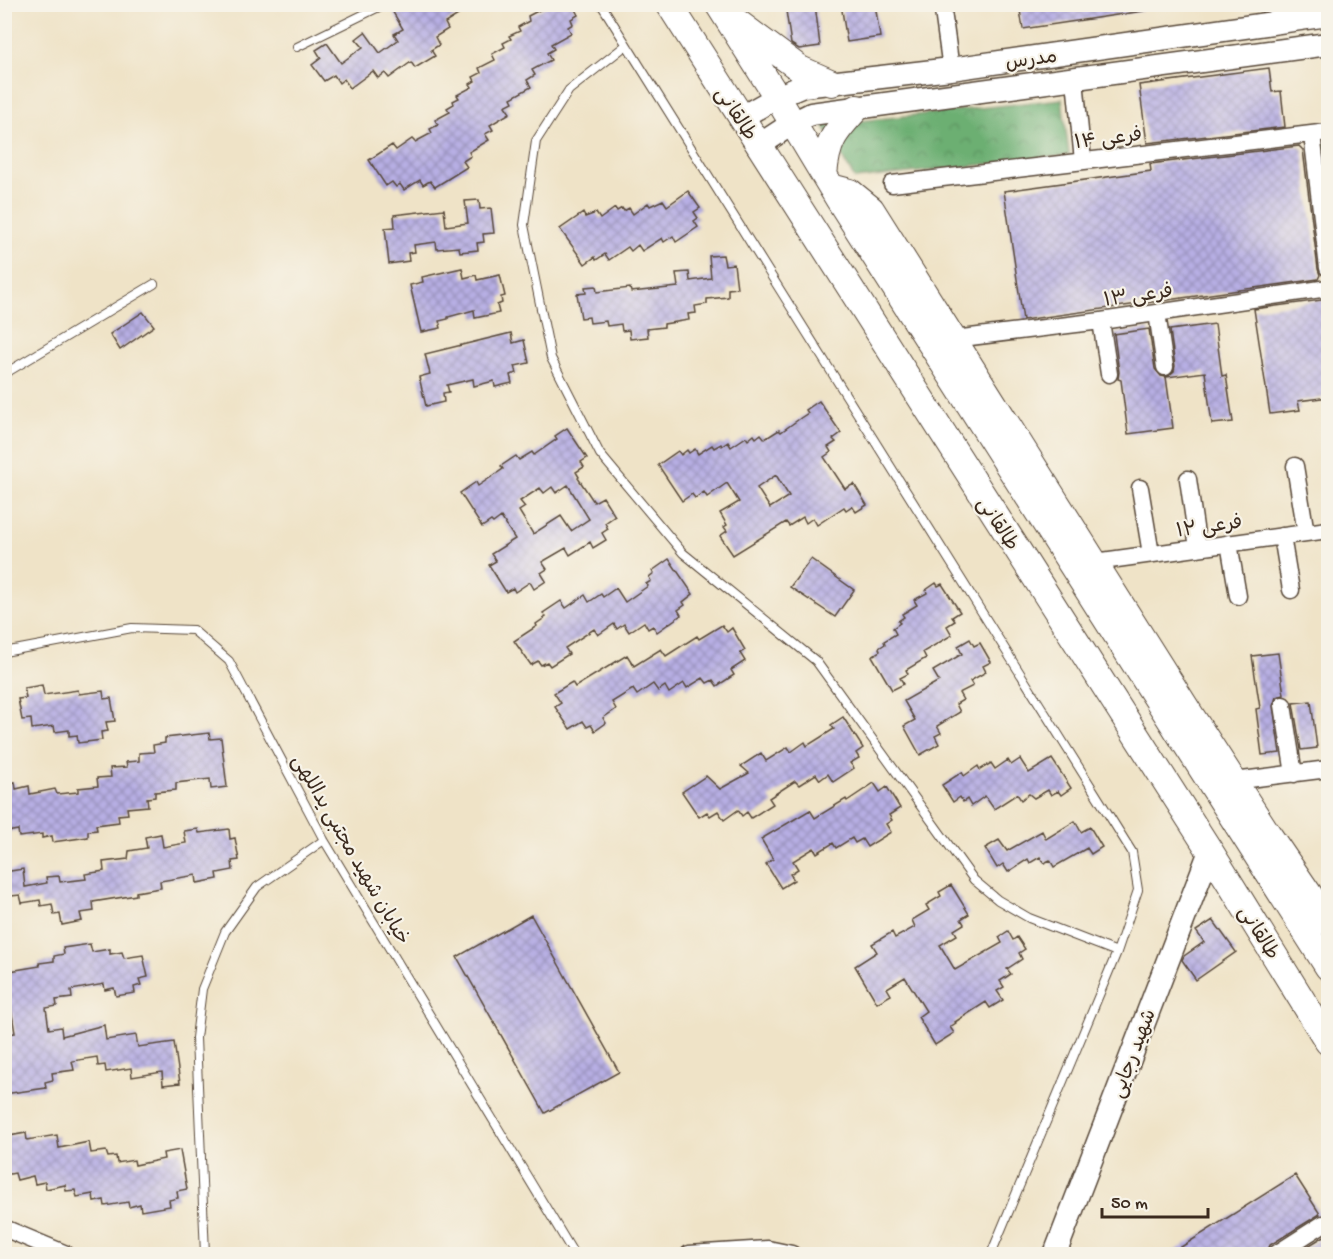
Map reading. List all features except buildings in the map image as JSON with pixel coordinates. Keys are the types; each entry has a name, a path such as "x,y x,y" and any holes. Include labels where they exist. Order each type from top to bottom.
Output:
{"main road":[{"name":"طالقانی","path":"669,4 1329,1042"},
{"name":"طالقانی","path":"719,7 1156,700 1329,967"},
{"path":"719,7 772,50 801,69 832,83"},
{"name":"مدرس","path":"740,118 777,97 803,86 951,69 1329,15"},
{"name":"مدرس","path":"758,146 811,114 1329,44"},
{"path":"857,108 835,132 826,153 827,181 850,192 871,209 1234,781 1329,922"},
{"name":"شهید رجایی","path":"1055,1254 1209,851"}],"street":[{"path":"942,4 951,69"},
{"path":"1075,80 1083,161"},
{"path":"1320,133 1322,214 1329,268"},
{"name":"فرعی ۱۴","path":"892,184 1320,133"},
{"name":"فرعی ۱۳","path":"954,339 1101,321 1329,288"},
{"path":"1157,313 1165,367"},
{"path":"1101,321 1109,374"},
{"path":"1295,466 1306,533"},
{"path":"1188,478 1198,548"},
{"path":"1140,488 1151,554"},
{"name":"فرعی ۱۲","path":"1095,562 1329,530"},
{"path":"1282,536 1291,590"},
{"path":"1228,543 1238,596"},
{"path":"1283,705 1294,774"},
{"path":"1234,781 1329,769"},
{"path":"1276,1254 1323,1224"},
{"path":"4,1228 66,1254"},
{"path":"689,1254 768,1249 792,1254"}],"lane":[{"path":"297,47 385,4"},
{"path":"601,4 625,46 1132,852 1138,890 1117,952 991,1254"},
{"path":"625,46 569,90 536,141 524,225 552,358 600,454 683,553 816,661 974,880 998,900 1029,918 1117,952"},
{"path":"4,374 154,284"},
{"name":"خیابان شهید مجتبی یداللهی","path":"4,652 132,628 193,630 228,661 324,840 574,1254"},
{"path":"205,1254 196,1038 202,988 225,932 257,887 324,840"}],"green space":[{"path":"1062,99 1069,155 855,179 823,125"},
{"path":"1328,142 1328,269 1312,144"}]}
